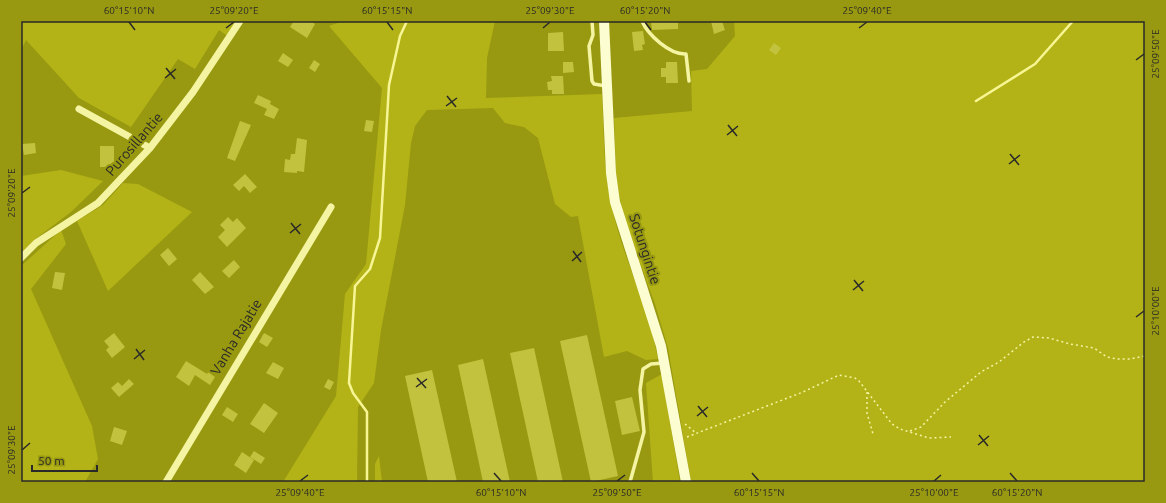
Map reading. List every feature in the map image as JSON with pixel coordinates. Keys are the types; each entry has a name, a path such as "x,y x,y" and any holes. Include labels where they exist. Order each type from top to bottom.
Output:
{"street":[{"name":"Purosillantie","path":"21,258 36,243 98,203 150,148 193,92 240,21"},
{"name":"Sotungintie","path":"604,21 611,174 615,202 665,362 686,482"},
{"path":"79,109 150,148"},
{"name":"Vanha Rajatie","path":"166,482 330,207"}],"lane":[{"path":"592,21 593,35 589,46 592,81 598,85 607,86"},
{"path":"642,21 648,31 665,46 676,53 686,54 689,81"},
{"path":"630,482 644,432 640,390 644,369 651,364 665,362"}],"path":[{"path":"908,431 921,427 945,402 973,379 1033,337 1049,338 1070,344 1094,348 1107,357 1116,359 1130,359 1145,356"},
{"path":"678,439 696,434 816,386 839,375 855,378 868,392 892,424 929,438 951,437"},
{"path":"868,392 867,413 873,434"},
{"path":"675,424 685,424 696,434"}],"shaded area":[{"path":"21,21 240,21 229,37 219,30 195,69 178,59 131,127 79,98 26,40 21,50"},
{"path":"343,21 495,21 487,58 486,98 602,94 605,162 608,189 621,242 648,319 658,359 646,360 627,351 604,357 578,216 571,217 555,204 538,138 524,127 505,123 493,108 427,110 415,126 411,143 405,205 381,330 374,383 358,407 357,482 283,482 336,396 345,294 366,264 382,88 329,26"},
{"path":"734,21 1145,21 1145,482 691,482 668,348 655,304 624,219 616,174 614,118 692,111 691,71 707,69 735,36"},
{"path":"61,170 103,181 71,212 34,240 21,253 21,176"},
{"path":"123,183 138,184 192,212 108,291 77,221 103,205"},
{"path":"61,230 66,244 31,289 92,426 98,459 85,482 21,482 21,266"},
{"path":"662,374 680,482 653,482 646,383"},
{"path":"379,456 382,482 375,482 375,464"}],"building":[{"path":"294,21 311,21 315,24 307,38 290,27"},
{"path":"651,21 678,21 678,29 652,30"},
{"path":"711,21 722,21 725,30 714,34"},
{"path":"643,31 645,44 642,45 643,50 634,51 632,32"},
{"path":"563,32 564,51 548,51 548,33"},
{"path":"774,43 781,48 776,55 769,50"},
{"path":"283,53 293,60 288,67 278,61"},
{"path":"314,60 320,64 315,72 309,68"},
{"path":"563,62 573,62 574,72 563,73"},
{"path":"666,62 677,62 678,83 666,83 666,77 661,77 661,68 666,68"},
{"path":"551,76 563,76 564,94 552,94 552,90 548,90 547,82 552,81"},
{"path":"258,95 271,101 270,104 279,109 274,119 264,115 267,109 254,103"},
{"path":"366,120 374,121 372,132 364,131"},
{"path":"240,121 251,125 235,161 227,158"},
{"path":"297,138 307,140 304,172 284,172 285,159 290,160 291,154 295,154"},
{"path":"35,143 36,153 24,155 22,144"},
{"path":"100,146 114,146 114,167 100,167"},
{"path":"245,174 257,187 250,193 244,186 239,191 233,185"},
{"path":"228,217 233,222 237,218 246,228 227,247 218,237 225,230 220,225"},
{"path":"168,248 177,259 169,266 160,255"},
{"path":"234,260 240,267 229,278 222,271"},
{"path":"55,272 65,273 62,290 52,288"},
{"path":"200,272 214,287 205,294 192,280"},
{"path":"114,333 125,347 112,358 106,350 109,347 104,341"},
{"path":"264,333 273,338 267,347 259,342"},
{"path":"587,335 618,476 591,482 560,341"},
{"path":"534,348 563,482 538,482 510,353"},
{"path":"483,359 510,482 483,482 458,365"},
{"path":"186,361 207,374 208,372 215,377 210,385 195,375 189,386 176,377"},
{"path":"273,362 284,368 278,379 266,373"},
{"path":"432,370 457,482 428,482 405,376"},
{"path":"129,379 134,384 119,397 111,388 118,382 122,386"},
{"path":"328,379 334,382 330,390 324,387"},
{"path":"632,397 640,431 622,435 615,401"},
{"path":"264,403 278,413 264,433 250,424"},
{"path":"227,407 238,414 233,422 222,415"},
{"path":"114,427 127,431 122,445 110,441"},
{"path":"254,451 265,458 261,464 250,457"},
{"path":"242,452 254,460 246,473 234,465"}],"waterway":[{"path":"367,482 367,412 353,393 349,383 355,286 370,269 380,238 389,85 400,36 407,21"},
{"path":"976,101 1035,64 1073,21"}]}
